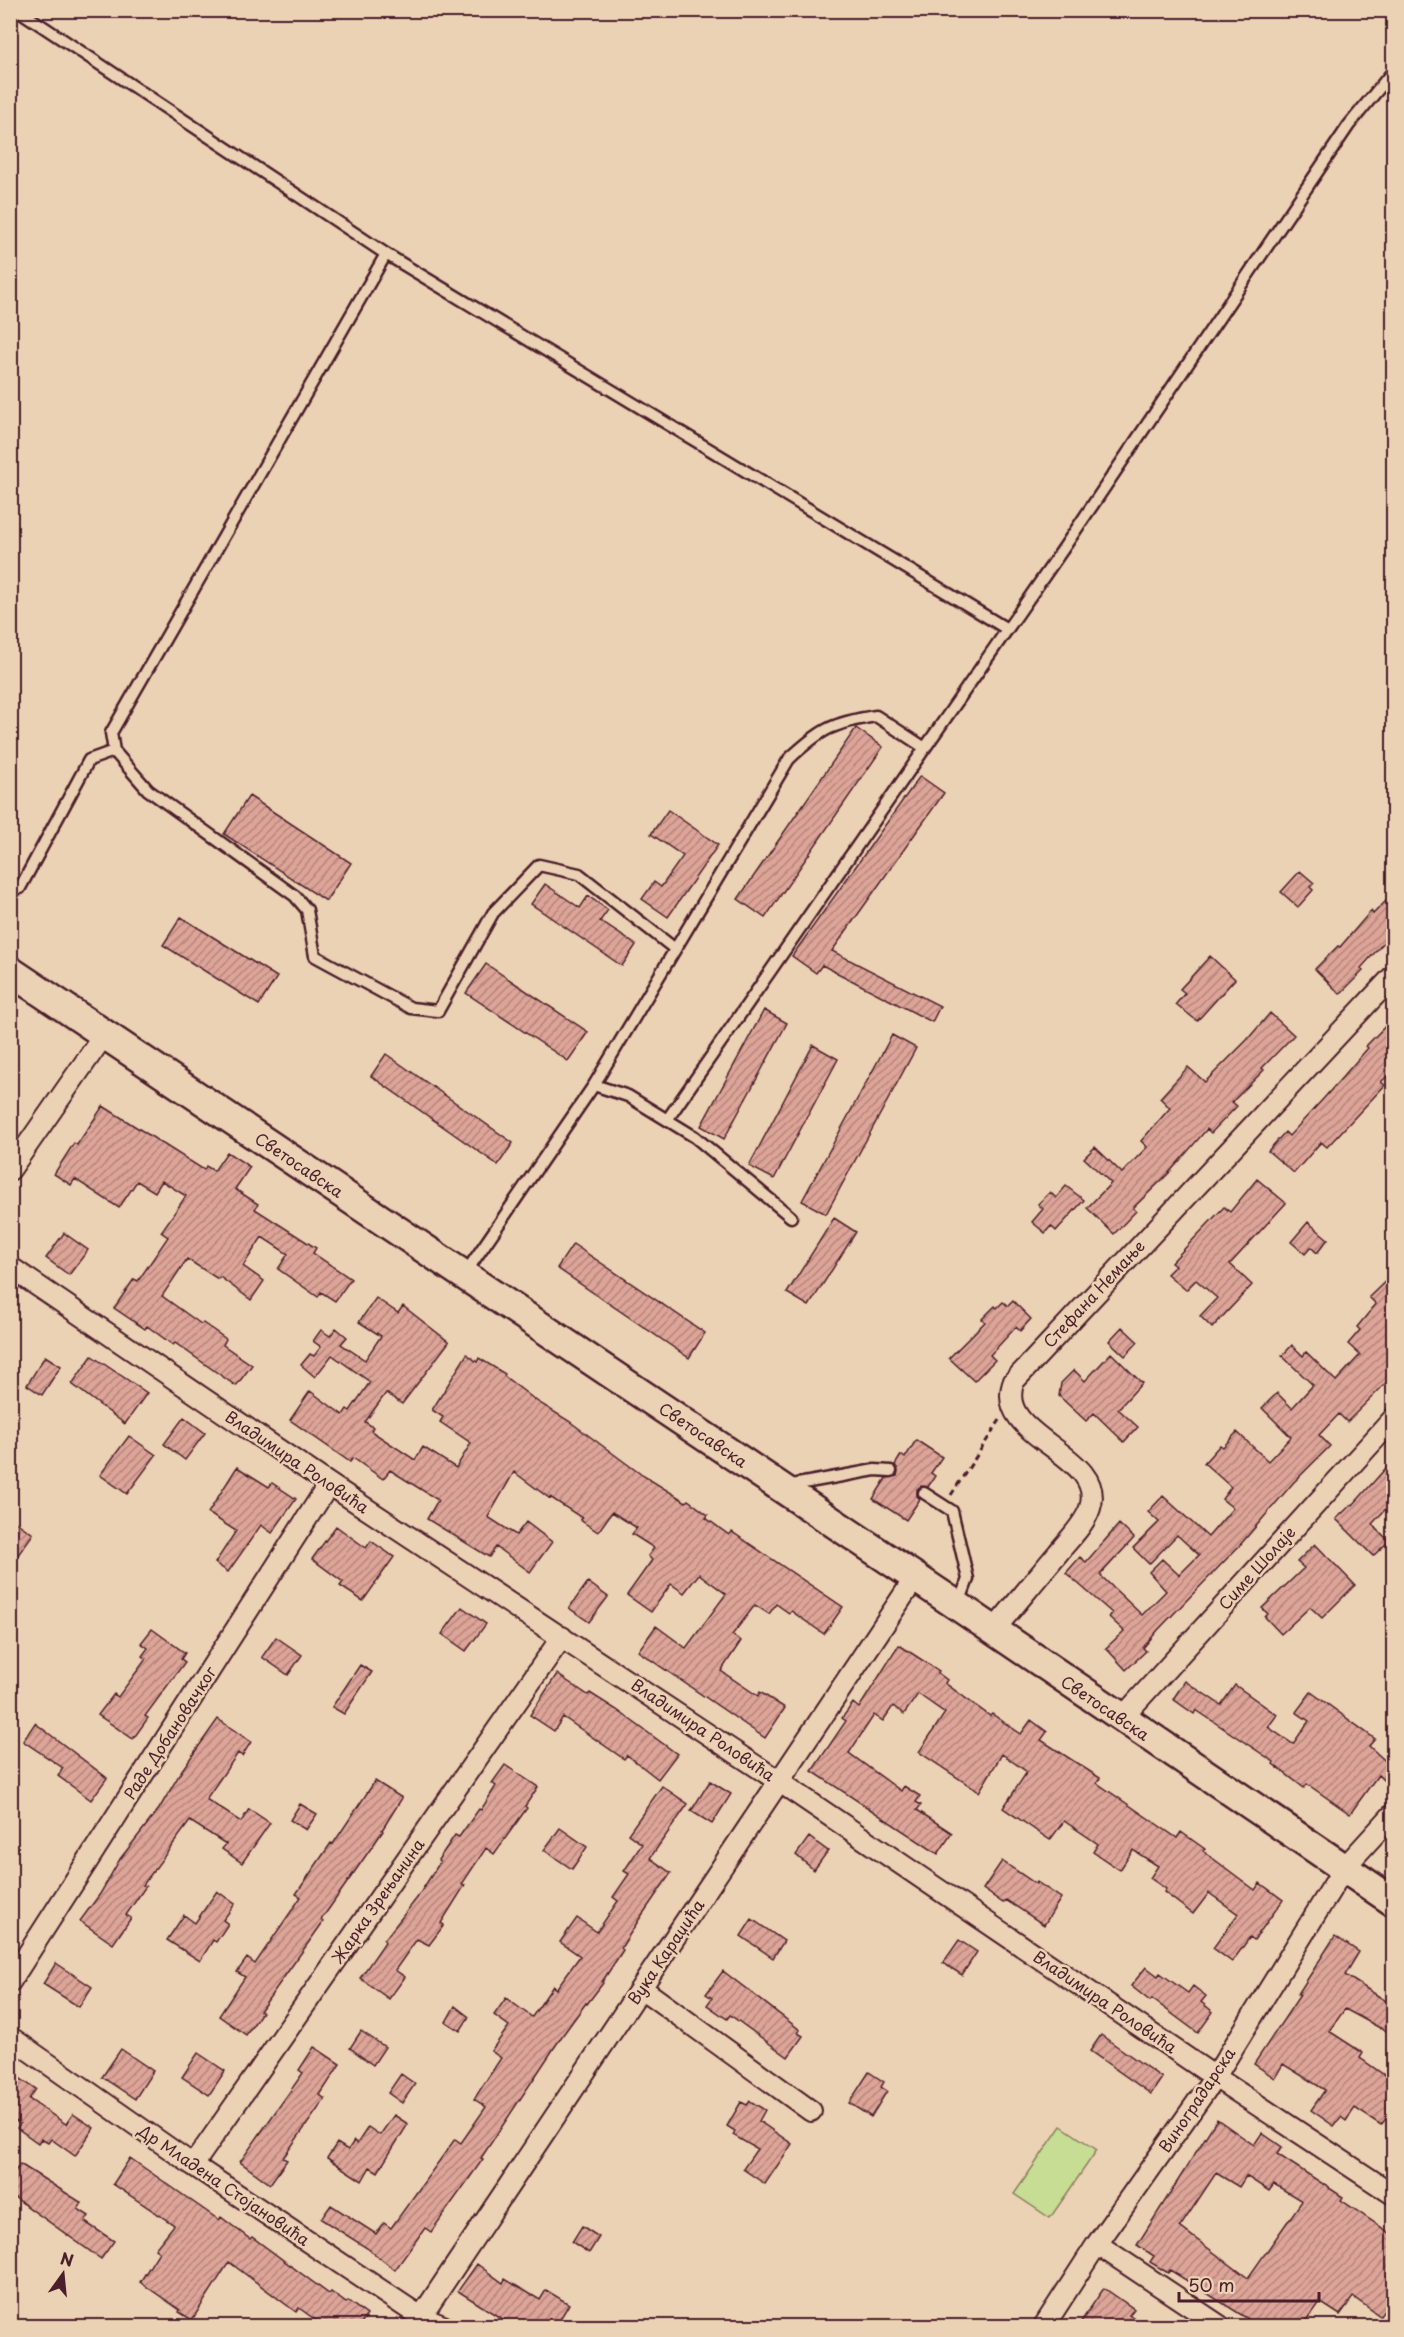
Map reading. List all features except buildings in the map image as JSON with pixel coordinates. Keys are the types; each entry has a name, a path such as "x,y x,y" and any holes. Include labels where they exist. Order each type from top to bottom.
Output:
{"main road":[{"name":"Светосавска","path":"10,971 958,1606 1121,1719 1394,1902"}],"street":[{"name":"Стефана Немање","path":"1011,1404 1011,1388 1019,1373 1394,975"},
{"path":"10,1170 104,1035"},
{"name":"Владимира Роловића","path":"10,1267 329,1484 780,1782 1215,2077 1394,2194"},
{"path":"993,1631 1078,1528 1090,1508 1091,1498 1091,1490 1084,1475 1029,1428 1011,1404"},
{"name":"Симе Шолаје","path":"1121,1719 1394,1418"},
{"name":"Раде Добановачког","path":"10,1982 329,1484"},
{"name":"Вука Караџића","path":"419,2322 915,1578"},
{"name":"Жарка Зрењанина","path":"193,2165 562,1637"},
{"name":"Виноградарска","path":"1044,2326 1097,2244 1215,2077 1344,1868 1394,1813"},
{"path":"641,1988 811,2111"},
{"name":"Др Младена Стојановића","path":"10,2037 419,2322 442,2326"},
{"path":"1097,2244 1220,2326"}],"lane":[{"path":"18,10 386,254 1007,629"},
{"path":"667,1119 1007,629 1349,125 1394,70"},
{"path":"386,254 111,733 114,752 148,790 296,896 308,910 315,956 411,1008 438,1011 493,913 539,865 579,874 675,949"},
{"path":"464,1275 594,1085 789,759 814,736 842,722 876,716 925,747"},
{"path":"10,887 21,888 89,760 114,752"},
{"path":"594,1085 628,1096 695,1137 791,1217"},
{"path":"781,1487 875,1470 891,1471"},
{"path":"924,1493 952,1511 968,1579 958,1606"}],"path":[{"path":"944,1505 1011,1404"}],"green space":[{"path":"1061,2126 1097,2150 1050,2218 1014,2194"}]}
